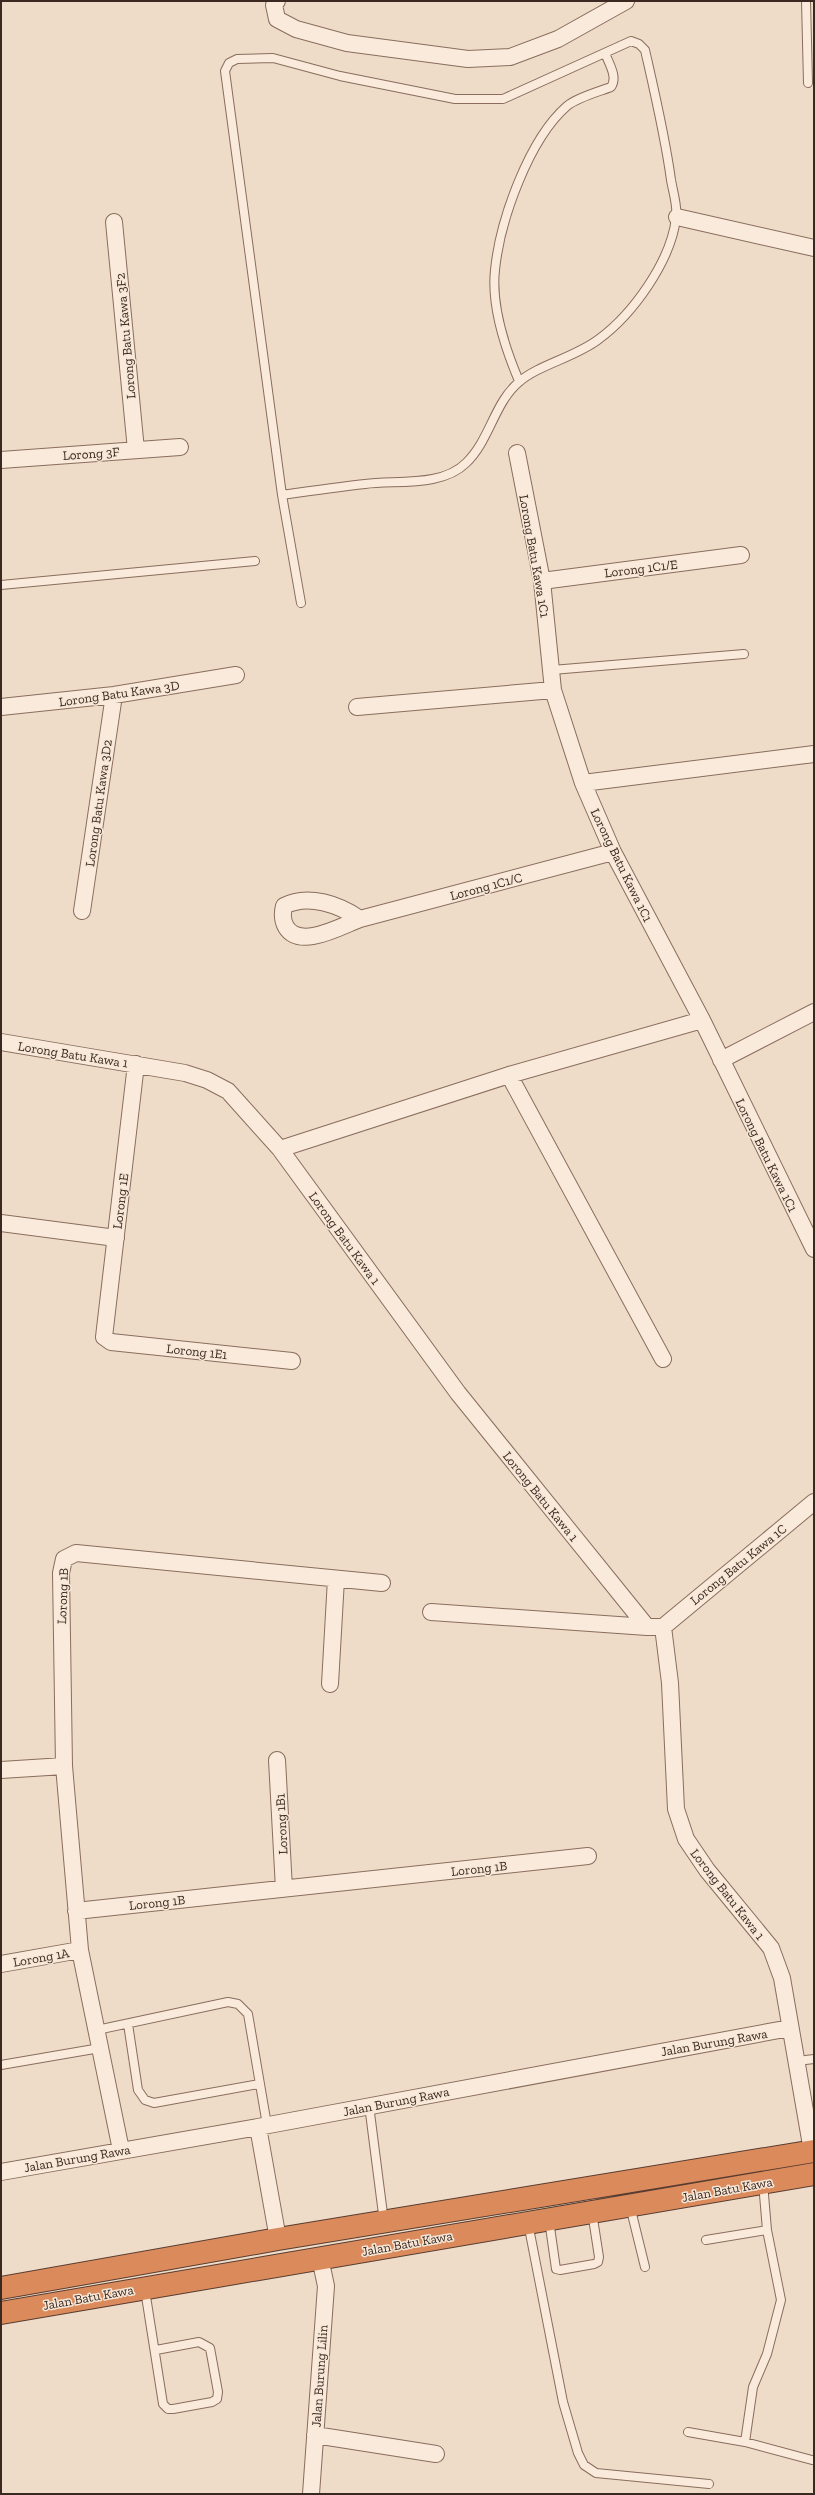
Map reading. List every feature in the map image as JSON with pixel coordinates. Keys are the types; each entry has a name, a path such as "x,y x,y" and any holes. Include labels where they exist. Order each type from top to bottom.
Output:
{"highway":[{"name":"Jalan Batu Kawa","path":"1,2288 384,2222 813,2151"},
{"name":"Jalan Batu Kawa","path":"1,2313 144,2287 814,2174"}],"street":[{"path":"277,1 274,6 277,19 296,29 347,43 468,59 510,57 558,39 626,1"},
{"path":"677,217 814,248"},
{"name":"Lorong Batu Kawa 3F2","path":"114,222 136,450"},
{"name":"Lorong 3F","path":"1,460 180,446"},
{"name":"Lorong Batu Kawa 1C1","path":"517,453 542,581 553,690 583,783 613,852 702,1020 809,1231 814,1249"},
{"name":"Lorong 1C1/E","path":"542,581 741,555"},
{"name":"Lorong Batu Kawa 3D","path":"1,707 114,695 236,675"},
{"path":"357,707 553,690"},
{"name":"Lorong Batu Kawa 3D2","path":"82,911 114,695"},
{"path":"583,783 814,754"},
{"name":"Lorong 1C1/C","path":"360,920 613,852"},
{"path":"721,1060 814,1012"},
{"path":"280,1149 509,1075 702,1020"},
{"name":"Lorong Batu Kawa 1","path":"1,1042 185,1073 207,1080 228,1091 280,1149 458,1394 647,1627"},
{"name":"Lorong 1E","path":"104,1337 136,1064"},
{"path":"509,1075 664,1360"},
{"path":"1,1223 116,1238"},
{"name":"Lorong 1E1","path":"104,1337 111,1342 292,1361"},
{"name":"Lorong Batu Kawa 1C","path":"663,1627 814,1502"},
{"name":"Lorong 1B","path":"336,1579 76,1553 64,1559 61,1573 64,1766 76,1910 588,1856"},
{"path":"330,1684 336,1579 382,1583"},
{"path":"431,1612 663,1627"},
{"name":"Lorong Batu Kawa 1","path":"663,1627 670,1683 676,1809 686,1839 708,1870 771,1948 782,1978 813,2151"},
{"name":"Lorong 1B1","path":"278,1760 284,1889"},
{"path":"1,1770 64,1766"},
{"path":"76,1910 80,1950 121,2150"},
{"name":"Lorong 1A","path":"1,1964 80,1950"},
{"name":"Jalan Burung Rawa","path":"1,2172 263,2126 369,2105 790,2028"},
{"path":"263,2126 278,2240"},
{"name":"Jalan Burung Lilin","path":"311,2494 326,2286 320,2258"},
{"path":"315,2435 436,2454"}],"lane":[{"path":"806,1 808,83"},
{"path":"282,495 367,484 419,480 447,475 466,464 483,442 504,399 519,381 574,355 600,339 637,302 668,245 677,217 664,128 645,50 639,44 632,41 503,99 455,99 340,76 273,58 237,59 229,63 225,71 282,495 301,603"},
{"path":"519,381 508,356 497,306 495,270 506,218 521,174 550,124 568,105 612,87 614,76 605,53"},
{"path":"1,585 255,561"},
{"path":"552,670 744,654"},
{"path":"97,2030 228,2002 238,2004 248,2014 259,2084 263,2126"},
{"path":"128,2024 138,2090 145,2100 154,2103 259,2084"},
{"path":"1,2065 100,2048"},
{"path":"797,2061 814,2059"},
{"path":"369,2105 384,2222"},
{"path":"745,2442 753,2387 767,2354 780,2300 767,2230 762,2182"},
{"path":"630,2205 645,2267"},
{"path":"549,2218 554,2265 560,2270 598,2262 592,2211"},
{"path":"528,2222 563,2402 584,2465 596,2473 709,2484"},
{"path":"706,2240 767,2230"},
{"path":"144,2287 156,2350 163,2404 168,2409 212,2402 217,2399 218,2392 210,2348 199,2342 156,2350"},
{"path":"688,2432 745,2442 812,2460"}]}
